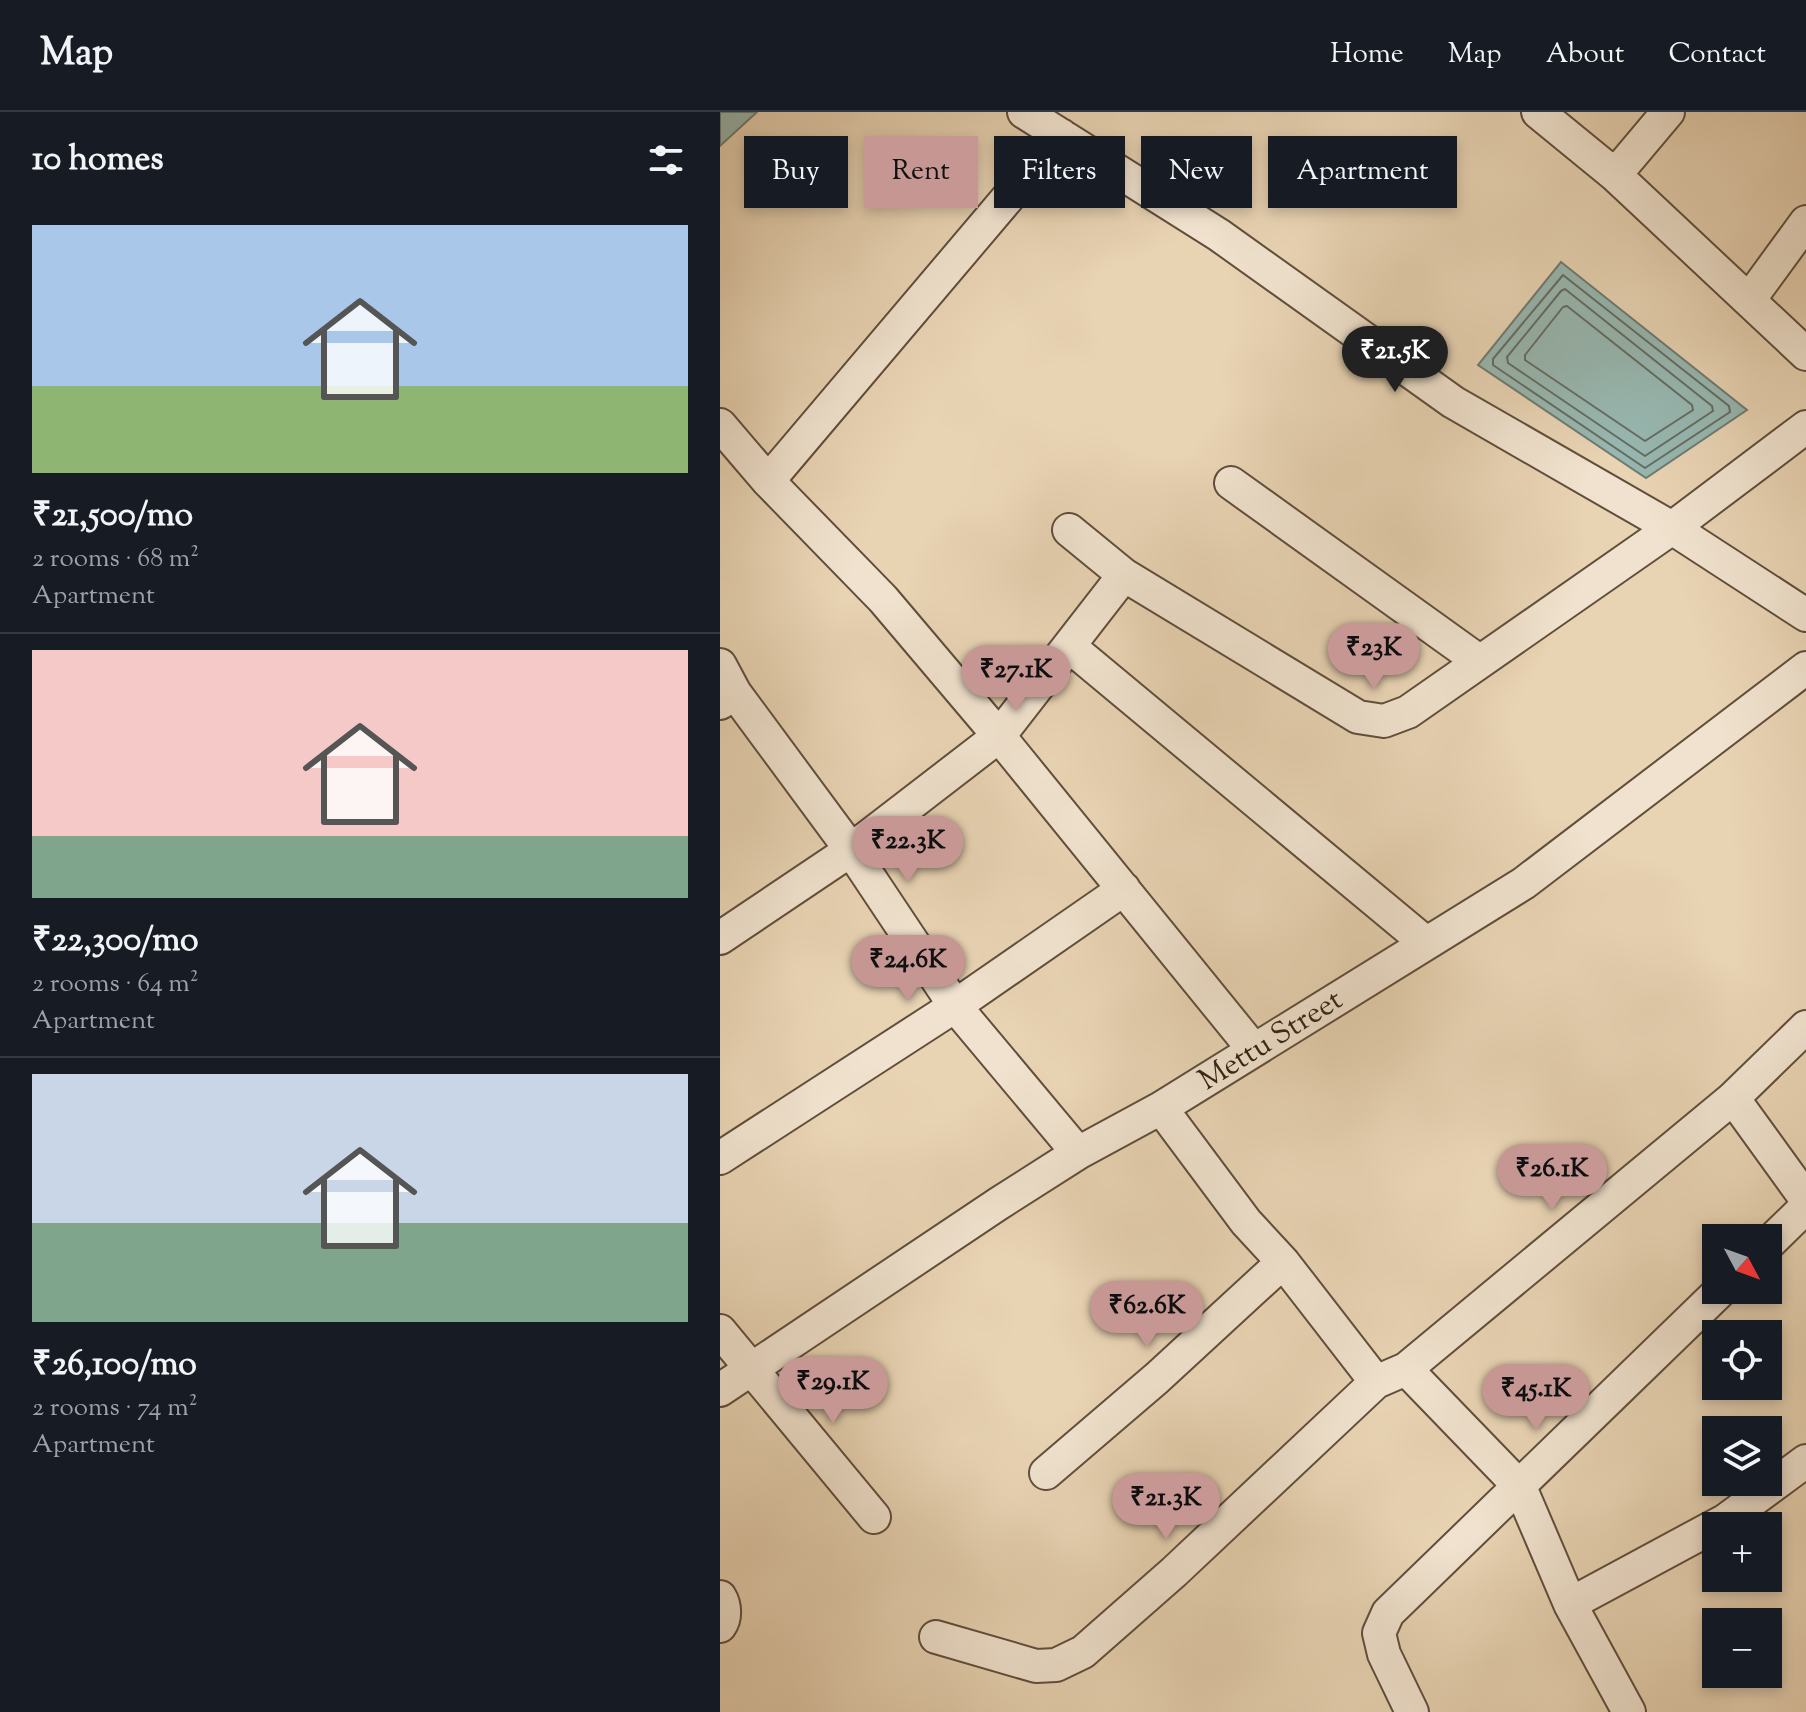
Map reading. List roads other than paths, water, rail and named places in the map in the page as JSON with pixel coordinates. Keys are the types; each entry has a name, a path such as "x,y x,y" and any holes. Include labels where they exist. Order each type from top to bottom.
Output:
{"street":[{"path":"1024,112 1219,235 1453,402 1672,528 1806,615"},
{"path":"1538,112 1615,175 1806,354"},
{"path":"1615,175 1668,112"},
{"path":"768,481 1061,135"},
{"path":"1749,300 1806,222"},
{"path":"720,425 768,481 883,599 999,736 1254,1050"},
{"path":"1069,530 1124,575 1358,717 1384,721 1408,712 1672,528 1806,427"},
{"path":"1231,483 1479,661"},
{"path":"720,938 851,850 999,736 1124,575"},
{"path":"1069,646 1426,943"},
{"path":"720,665 727,698 851,850 955,1006 1078,1153"},
{"name":"Mettu Street","path":"720,1390 1078,1153 1161,1108 1524,883 1806,668"},
{"path":"720,1158 955,1006 1124,889"},
{"path":"936,1637 1036,1666 1056,1665 1083,1652 1174,1572 1376,1382 1406,1369 1733,1098 1806,1027"},
{"path":"1733,1098 1806,1199"},
{"path":"1161,1108 1246,1222 1283,1262 1376,1382"},
{"path":"1782,1230 1806,1207"},
{"path":"1046,1473 1157,1378 1283,1262"},
{"path":"1412,1712 1384,1654 1379,1633 1388,1613 1707,1304"},
{"path":"720,1331 874,1517"},
{"path":"1406,1369 1520,1487 1570,1604 1629,1712"},
{"path":"1570,1604 1726,1520 1806,1461"},
{"path":"720,1597 724,1603 720,1626"}],"water":[{"path":"720,112 757,112 720,146"},
{"path":"1561,262 1747,410 1646,478 1478,365"}]}
